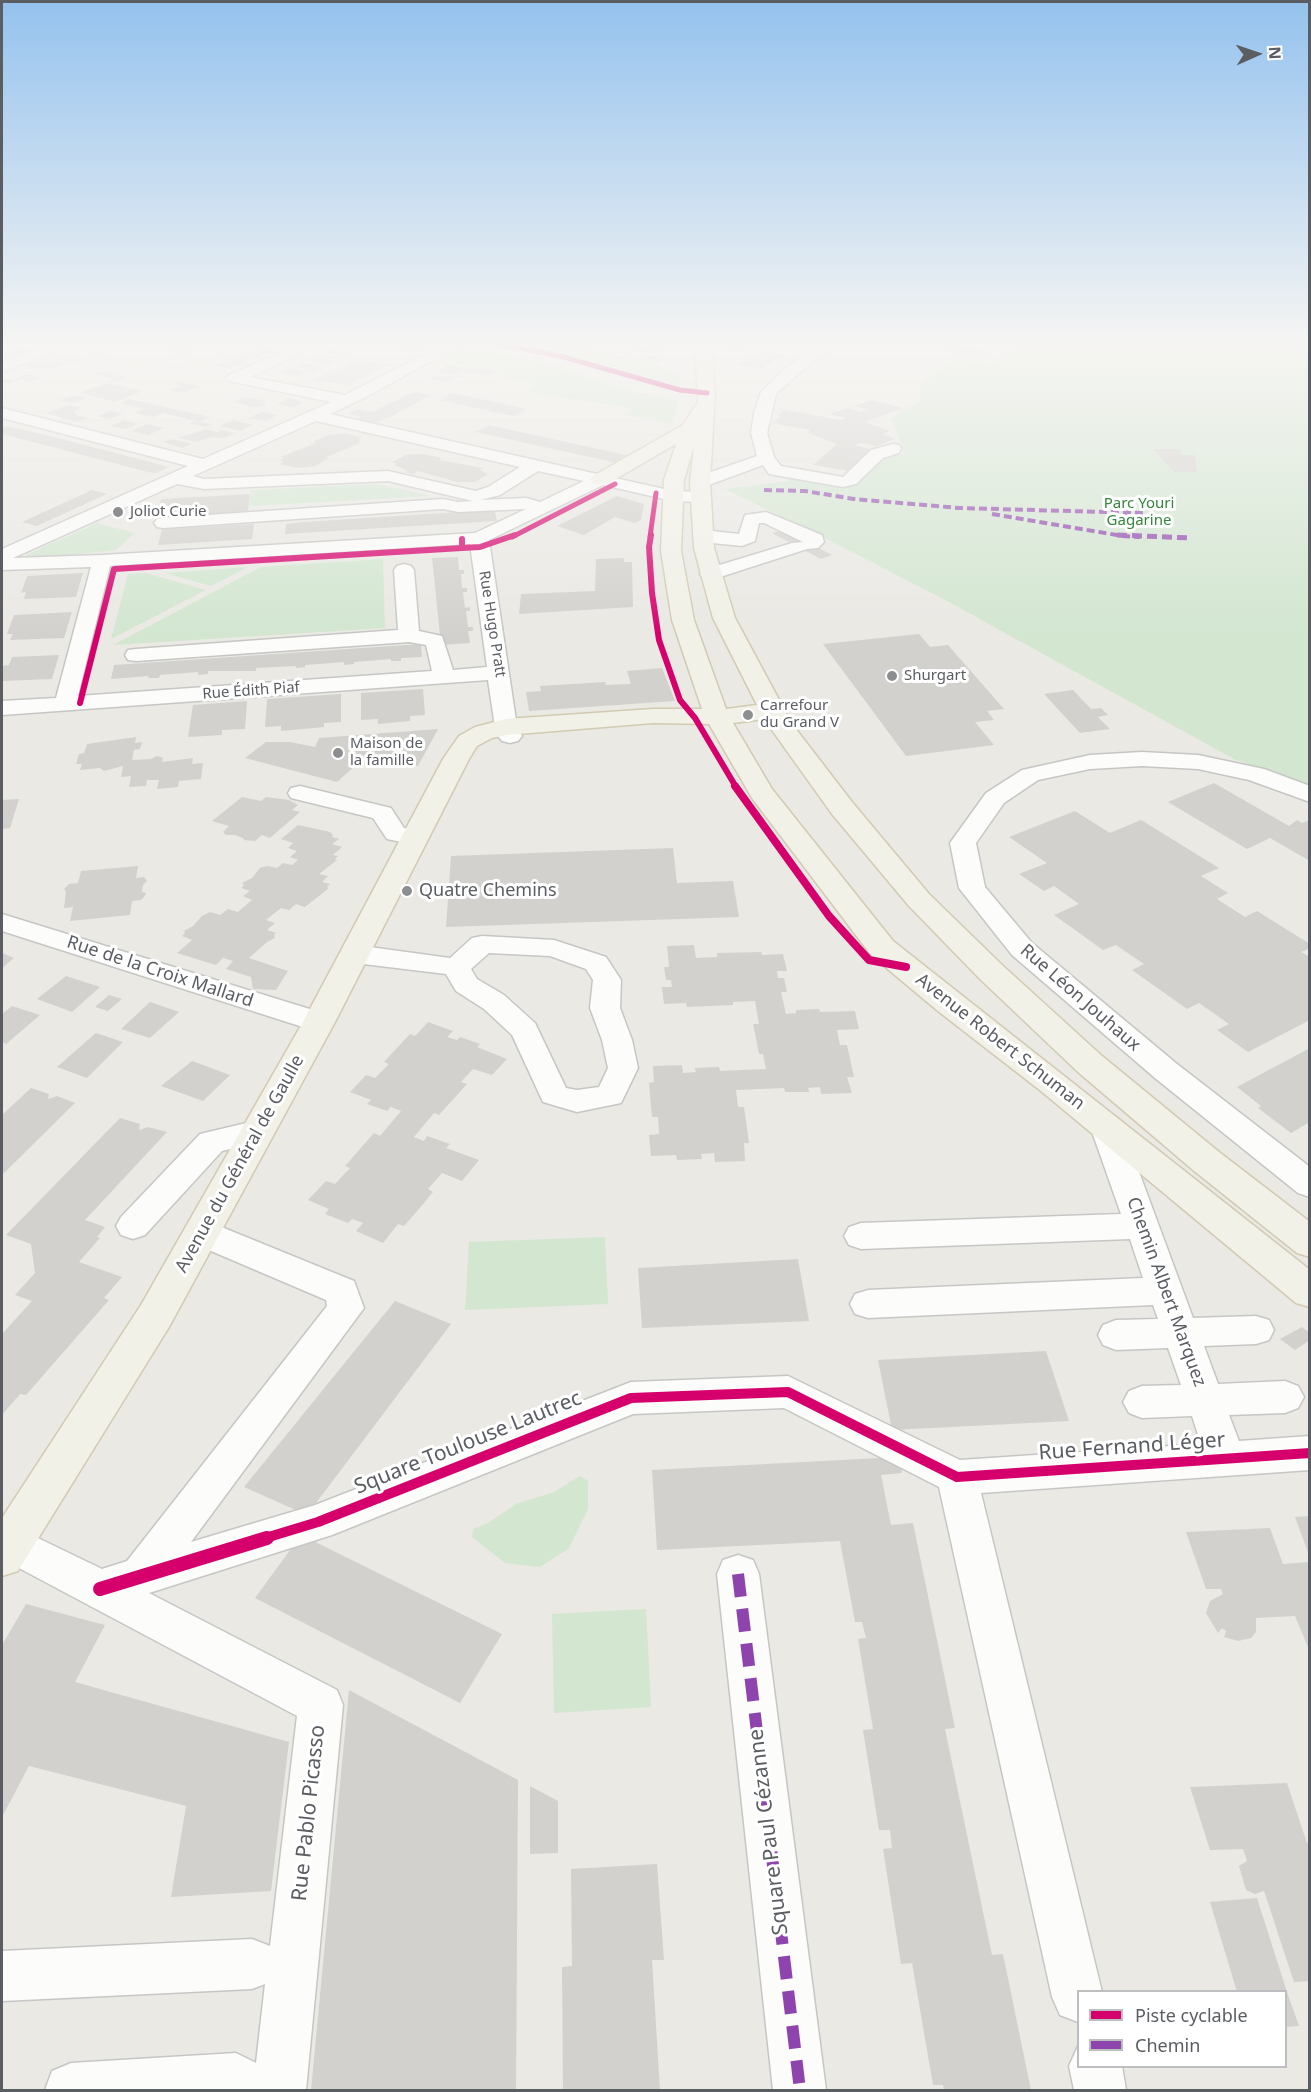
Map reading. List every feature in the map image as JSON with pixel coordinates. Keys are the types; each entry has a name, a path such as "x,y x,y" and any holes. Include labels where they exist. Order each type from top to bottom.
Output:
{"main road":[{"path":"600,480 669,441"},
{"name":"Avenue Robert Schuman","path":"686,441 674,480 671,550 675,583 687,631 708,696 733,715 780,726 842,808 919,900 1090,1064 1188,1147 1310,1243"},
{"name":"Avenue Robert Schuman","path":"703,441 700,489 703,536 710,574 724,618 733,715 761,792 882,948 1310,1292"},
{"name":"Avenue du Général de Gaulle","path":"6,1550 155,1316 319,1022 456,759 476,746 508,731 657,726 733,715"}],"street":[{"path":"110,441 205,465"},
{"path":"2,556 257,441"},
{"path":"426,441 673,496 700,489 766,458"},
{"path":"761,441 766,458 776,470 843,482 850,480 878,454 893,448"},
{"path":"174,478 204,484 388,476 476,496 494,491 535,465"},
{"path":"2,564 102,561 479,538 600,480"},
{"path":"163,523 443,504 458,507 526,503 542,508"},
{"path":"703,536 736,541 746,539 752,519 766,517 815,539 815,542 805,546 710,574"},
{"name":"Rue Hugo Pratt","path":"479,538 508,731"},
{"path":"65,704 102,561"},
{"path":"404,570 409,636"},
{"path":"136,655 409,636 435,640 444,677"},
{"name":"Rue Édith Piaf","path":"2,708 500,673"},
{"name":"Rue Léon Jouhaux","path":"1310,795 1256,774 1198,762 1142,759 1090,762 1030,775 995,798 963,843 972,888 1022,949 1166,1071 1310,1185"},
{"path":"300,793 382,813 396,834 416,837"},
{"name":"Rue de la Croix Mallard","path":"2,921 319,1022"},
{"path":"355,954 456,967 482,944 554,948 596,963 607,980 605,1008 617,1040 623,1068 610,1096 577,1101 554,1095 525,1030 494,1002 465,985 456,967"},
{"name":"Chemin Albert Marquez","path":"1106,1126 1226,1458"},
{"path":"133,1226 211,1142 259,1131"},
{"path":"861,1236 1142,1226"},
{"path":"120,1583 346,1308 341,1291 202,1233"},
{"path":"868,1304 1166,1291"},
{"path":"1116,1335 1256,1330"},
{"name":"Square Toulouse Lautrec","path":"120,1583 318,1522 631,1398 788,1392 957,1477"},
{"path":"1142,1402 1285,1397"},
{"name":"Rue Fernand Léger","path":"957,1477 1310,1453"},
{"path":"957,1477 1077,1993"},
{"name":"Rue Pablo Picasso","path":"6,1550 120,1583 321,1705 258,2085"},
{"name":"Square Paul Cézanne","path":"738,1574 800,2091"},
{"path":"2,1976 252,1964"},
{"path":"1095,2068 1100,2091"},
{"path":"71,2091 258,2085"}],"green space":[{"name":"Parc Youri Gagarine","path":"900,441 1309,441 1309,786 1234,759 947,601 725,489 789,481 790,477 848,487 883,456 905,455"},
{"path":"377,484 431,496 249,506 251,490"},
{"path":"97,523 135,533 116,550 31,559 26,555"},
{"path":"383,559 385,628 113,645 261,567"},
{"path":"248,567 211,586 165,573"},
{"path":"146,573 206,590 111,639 128,574"},
{"path":"605,1237 608,1304 465,1310 469,1242"},
{"path":"580,1476 588,1481 588,1509 569,1548 540,1567 505,1563 472,1537 473,1529 488,1523 516,1504 554,1492"},
{"path":"646,1609 651,1707 554,1713 552,1614"}],"building":[{"path":"27,441 68,441 169,467 156,473"},
{"path":"178,441 192,444 182,448 163,442"},
{"path":"360,441 357,442 361,443 326,457 329,458 315,466 298,468 280,464 284,462 279,461 284,458 280,457 316,443 313,442"},
{"path":"515,441 560,441 630,456 617,463"},
{"path":"828,441 891,441 877,446 861,443 854,445 874,450 849,471 813,465 837,444"},
{"path":"1153,449 1179,449 1183,455 1195,455 1197,472 1174,472"},
{"path":"414,454 424,454 442,458 439,460 483,468 480,470 488,474 475,482 457,482 418,471 413,474 405,472 408,471 392,462"},
{"path":"92,490 107,494 37,526 22,522"},
{"path":"250,494 248,511 156,518 161,499"},
{"path":"617,496 644,504 641,520 634,523 615,517 584,535 557,526"},
{"path":"458,512 495,512 497,521 285,534 286,524"},
{"path":"254,524 252,539 158,545 162,529"},
{"path":"784,530 832,555 821,559 772,533"},
{"path":"458,557 459,570 464,570 464,574 461,574 462,588 467,588 467,592 463,592 465,608 470,607 470,611 466,611 468,627 473,627 473,631 468,631 470,643 441,645 432,558"},
{"path":"624,558 624,562 632,562 633,607 519,614 521,594 595,591 596,559"},
{"path":"83,573 76,597 24,599 26,592 21,593 27,576"},
{"path":"72,612 64,638 10,640 13,634 7,634 14,615"},
{"name":"Shurgart","path":"919,634 930,647 948,645 1004,709 987,711 994,720 975,722 994,745 906,756 823,644"},
{"path":"421,644 422,657 401,658 401,661 391,661 391,659 344,665 344,662 305,665 305,667 296,668 296,666 256,668 256,671 208,671 208,674 198,675 198,672 160,675 159,678 148,678 149,676 111,679 114,665"},
{"path":"59,655 52,679 2,681 2,666 9,665 12,657"},
{"path":"662,668 675,701 529,711 526,692 541,691 540,686 605,682 606,685 631,684 627,671"},
{"path":"423,689 425,715 410,716 410,721 378,724 378,719 361,720 361,693"},
{"path":"1073,690 1091,709 1101,708 1108,715 1098,717 1110,729 1080,733 1044,694"},
{"path":"341,694 341,722 324,723 324,727 281,731 281,726 265,727 267,699"},
{"path":"247,701 245,729 222,730 222,735 188,737 193,705"},
{"name":"Maison de la famille","path":"438,729 418,766 362,760 337,782 245,758 266,742 290,742 315,747 319,738"},
{"path":"136,737 135,743 142,742 140,749 134,750 132,760 151,759 157,756 163,758 162,762 193,758 192,764 203,763 201,779 179,781 178,787 157,789 159,780 147,780 146,786 129,787 131,776 121,777 123,766 104,771 100,768 80,770 82,764 76,764 79,754 84,753 87,744"},
{"path":"1214,783 1289,826 1297,820 1302,823 1310,820 1310,861 1270,838 1247,849 1168,802"},
{"path":"242,797 261,801 266,797 289,800 298,805 292,810 300,812 270,838 262,835 255,841 244,840 235,835 226,835 223,832 229,826 212,821"},
{"path":"19,799 10,828 2,829 2,800"},
{"path":"1075,811 1110,833 1141,820 1219,868 1201,876 1228,893 1217,899 1245,917 1257,911 1310,944 1310,948 1301,952 1310,957 1310,1020 1248,1052 1217,1030 1229,1024 1199,1003 1187,1009 1132,970 1144,964 1116,945 1103,950 1054,915 1079,904 1054,886 1044,891 1019,874 1047,863 1009,837"},
{"path":"298,825 330,832 332,837 339,839 332,844 342,847 333,855 338,856 335,859 337,860 319,874 328,876 322,882 330,884 327,887 329,888 305,907 296,904 289,910 281,908 266,920 275,923 267,930 276,933 275,938 249,958 288,971 276,990 253,989 251,977 226,969 233,961 223,958 216,965 177,953 192,940 182,936 184,931 193,926 202,916 210,912 220,915 228,909 238,912 252,900 243,896 250,891 241,888 244,885 242,883 252,878 260,868 267,866 277,868 283,863 292,865 298,860 290,857 297,851 288,848 293,843 281,839"},
{"path":"673,848 677,883 733,881 739,917 446,927 451,856"},
{"path":"138,866 136,878 144,877 147,881 143,885 142,892 146,893 141,900 132,901 130,915 70,921 73,907 64,908 66,892 64,889 69,884 78,883 81,871"},
{"path":"694,945 696,958 717,957 717,953 783,954 787,971 777,971 778,978 784,978 787,992 781,992 786,1014 796,1013 796,1010 819,1009 820,1012 855,1011 859,1029 837,1030 840,1045 847,1045 854,1077 847,1077 852,1093 821,1094 820,1087 808,1088 809,1092 785,1092 784,1088 736,1090 738,1107 744,1107 749,1143 744,1143 745,1161 715,1162 714,1153 701,1154 702,1159 677,1160 676,1155 651,1156 649,1135 659,1134 658,1117 652,1117 651,1107 649,1083 654,1082 653,1066 682,1065 683,1073 696,1072 695,1068 719,1067 720,1071 766,1069 763,1054 759,1054 753,1024 759,1024 755,1001 733,1002 733,1005 687,1007 686,1003 664,1004 662,987 672,987 671,980 666,980 664,967 669,967 667,946"},
{"path":"2,953 14,958 2,968"},
{"path":"66,976 100,987 72,1012 37,999"},
{"path":"109,995 122,999 108,1011 95,1007"},
{"path":"150,1002 179,1012 150,1038 121,1029"},
{"path":"12,1006 40,1015 6,1044 2,1042 2,1014"},
{"path":"428,1022 453,1031 447,1037 457,1040 460,1037 480,1044 477,1047 507,1059 492,1075 473,1069 461,1082 467,1084 439,1115 434,1113 414,1137 424,1141 427,1136 450,1144 446,1148 479,1160 462,1181 442,1173 428,1189 433,1192 418,1210 404,1226 398,1224 383,1243 356,1231 363,1223 352,1219 348,1223 325,1214 329,1209 308,1200 326,1181 335,1184 350,1168 345,1166 374,1133 380,1136 401,1111 391,1107 387,1111 367,1104 371,1100 350,1092 366,1075 375,1078 389,1064 384,1062 410,1034 415,1036"},
{"path":"96,1033 123,1042 87,1078 57,1067"},
{"path":"1310,1048 1310,1122 1291,1133 1258,1108 1261,1106 1237,1087"},
{"path":"192,1061 230,1075 203,1101 161,1086"},
{"path":"31,1088 49,1094 48,1099 57,1096 75,1103 2,1175 2,1115"},
{"path":"120,1118 140,1124 139,1130 148,1127 167,1132 85,1220 105,1227 97,1237 100,1238 79,1262 122,1277 104,1298 109,1300 26,1395 20,1394 2,1415 2,1334 32,1301 15,1295 35,1273 31,1244 6,1235"},
{"path":"798,1259 809,1321 642,1328 638,1268"},
{"path":"395,1301 451,1324 307,1515 244,1487"},
{"path":"1302,1327 1310,1333 1310,1340 1295,1350 1280,1339"},
{"path":"1046,1351 1069,1421 892,1430 878,1360"},
{"path":"899,1457 902,1473 881,1475 891,1525 913,1523 955,1728 945,1729 992,1955 1003,1954 1031,2090 944,2090 943,2085 933,2085 912,1963 901,1964 883,1849 892,1848 890,1830 879,1830 863,1730 873,1729 858,1639 866,1638 862,1622 855,1622 840,1541 657,1550 652,1470"},
{"path":"1310,1516 1310,1555 1309,1555 1295,1517"},
{"path":"1270,1528 1283,1564 1310,1562 1310,1652 1295,1616 1256,1618 1256,1632 1251,1638 1238,1641 1224,1637 1226,1631 1222,1628 1218,1633 1206,1613 1210,1601 1223,1594 1221,1589 1206,1589 1186,1532"},
{"path":"301,1535 502,1634 460,1703 255,1598"},
{"path":"26,1604 105,1625 75,1682 289,1742 271,1891 171,1897 186,1806 29,1766 2,1817 2,1645"},
{"path":"349,1690 518,1780 516,2090 311,2090"},
{"path":"1287,1783 1307,1843 1310,1843 1310,1981 1294,1982 1264,1891 1255,1894 1246,1890 1239,1866 1247,1861 1243,1849 1210,1850 1190,1787"},
{"path":"530,1786 558,1801 558,1853 530,1854"},
{"path":"657,1864 664,1960 652,1960 660,2090 563,2089 562,1967 572,1966 571,1869"},
{"path":"1257,1898 1286,1990 1236,1990 1210,1902"},
{"path":"1287,1992 1299,2026 1287,2027"}],"marked path":[{"path":"764,490 805,491 854,499 959,508 1144,513"},
{"path":"992,514 1123,536 1192,538"},
{"path":"738,1574 800,2090"}],"cycle path":[{"path":"462,548 480,547 507,539 615,484"},
{"path":"656,493 649,547 652,593 659,640 680,700 695,718 743,799 829,916 869,960 906,967"},
{"path":"80,703 114,569 462,548 462,539"},
{"path":"100,1589 318,1522 631,1398 788,1392 957,1477 1310,1453"}],"place":[{"name":"Joliot Curie","path":"118,512"},
{"name":"Shurgart","path":"892,676"},
{"name":"Carrefour du Grand V","path":"748,715"},
{"name":"Maison de la famille","path":"338,753"},
{"name":"Quatre Chemins","path":"407,891"}]}
